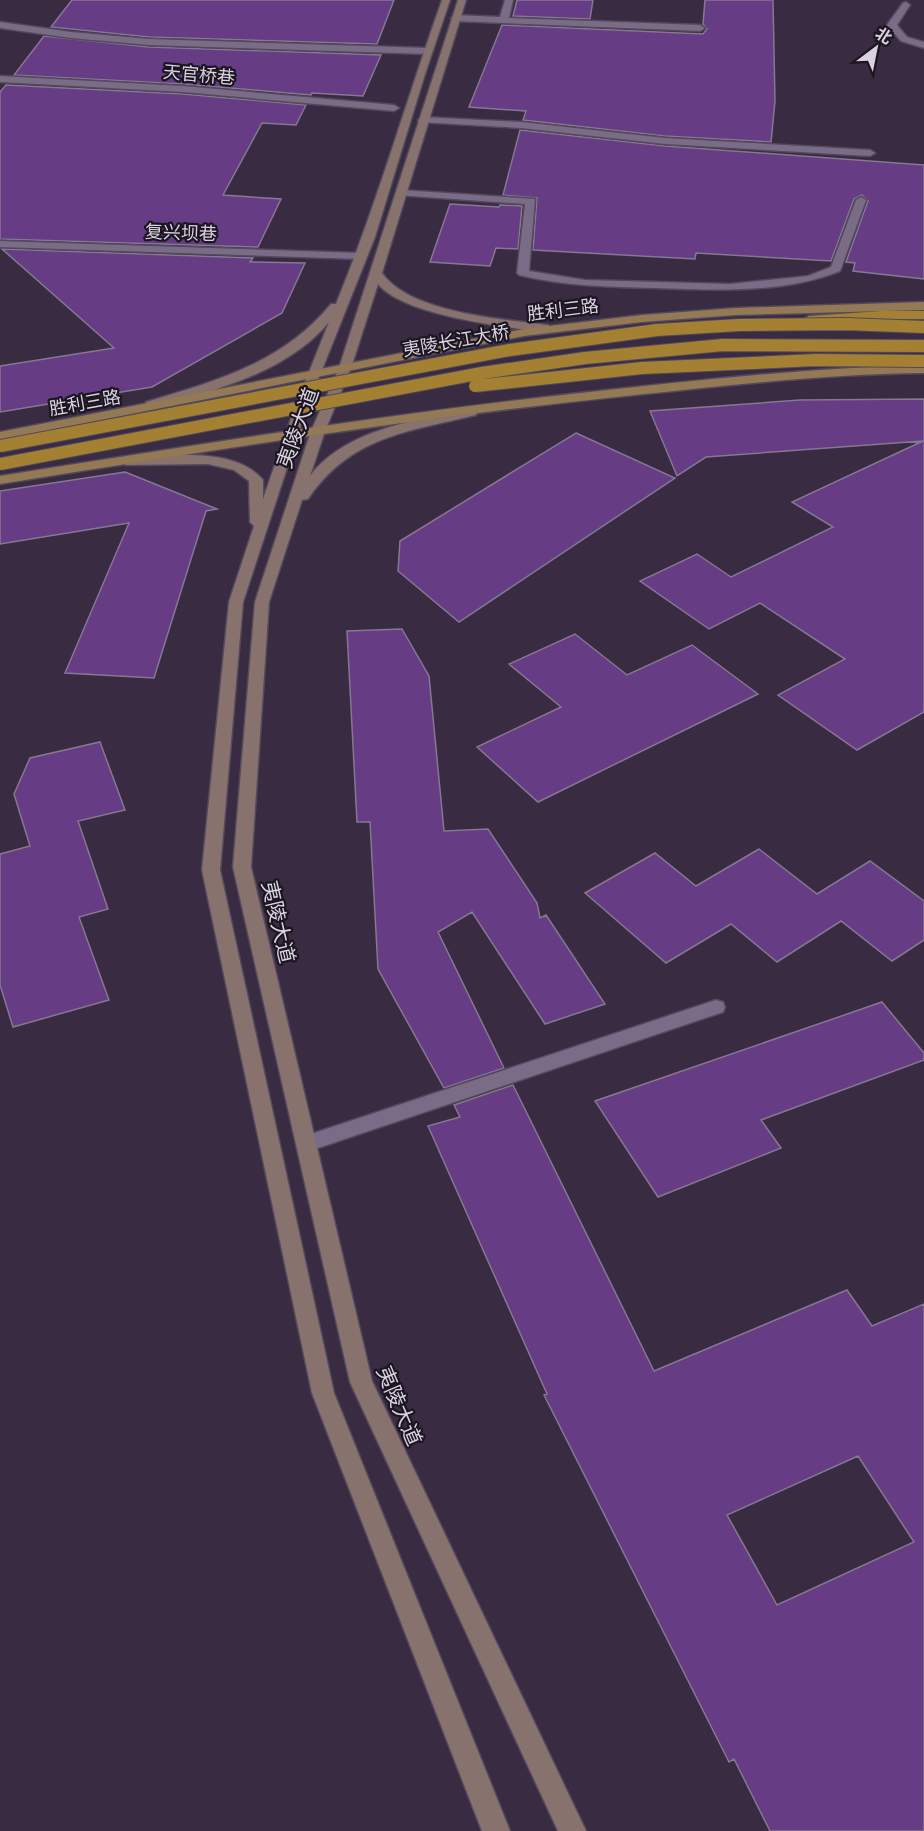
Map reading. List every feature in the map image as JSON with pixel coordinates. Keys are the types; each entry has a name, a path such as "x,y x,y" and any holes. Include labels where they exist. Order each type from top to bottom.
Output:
{"highway":[{"path":"739,325 882,315 924,315"},
{"name":"夷陵长江大桥","path":"0,446 510,350 657,330 739,325 846,324 924,327"},
{"name":"夷陵长江大桥","path":"0,464 482,373 723,345 924,346"},
{"path":"268,412 642,368 816,360 924,361"}],"main road":[{"name":"夷陵大道","path":"446,0 361,256 292,433 236,602 211,870 323,1393 496,1831"},
{"name":"夷陵大道","path":"462,0 345,368 318,431 262,602 242,867 361,1382 572,1831"},
{"path":"375,271 385,286 401,296 422,304 548,329"},
{"path":"118,416 232,377 271,360 314,333 350,286"},
{"name":"胜利三路","path":"0,436 118,416 399,355 548,329 705,312 799,307 924,306"},
{"path":"0,480 292,433 511,403 806,374 924,369"},
{"path":"288,524 308,487 330,463 351,447 411,425 511,403"},
{"path":"116,461 208,460 239,467 256,480 258,510 255,544"}],"street":[{"path":"504,20 509,0"},
{"path":"906,5 892,25 904,39 924,45"},
{"path":"455,18 700,28"},
{"path":"0,25 71,35 149,42 428,51"},
{"name":"天官桥巷","path":"0,79 140,86 394,108"},
{"path":"423,120 521,124 665,141 870,153"},
{"path":"401,193 531,201 523,273 585,283 729,287 810,279 836,269 861,200"},
{"name":"复兴坝巷","path":"0,244 361,256"},
{"path":"306,1144 716,1006"}],"building":[{"path":"72,0 394,0 377,44 149,37 51,27"},
{"path":"517,0 593,0 590,19 513,16"},
{"path":"705,0 773,0 775,101 771,142 665,136 523,120 526,111 469,107 502,25 703,34 707,29 703,24"},
{"path":"44,36 149,47 381,55 363,96 312,93 311,95 183,84 14,75"},
{"path":"6,85 183,94 306,105 296,125 262,123 223,195 281,199 258,247 0,239 0,92"},
{"path":"520,130 665,146 924,165 924,279 853,271 855,263 846,262 868,201 862,195 854,199 831,261 696,253 695,259 533,250 537,198 503,195"},
{"path":"450,204 522,206 518,249 496,248 490,266 430,262"},
{"path":"2,249 253,258 250,262 305,263 282,313 152,387 0,412 0,366 114,348"},
{"path":"924,399 924,712 857,750 778,695 845,659 760,603 709,629 640,581 697,554 731,577 833,527 792,502 923,441 706,457 677,476 650,411 800,400"},
{"path":"576,433 675,478 459,622 398,571 400,541"},
{"path":"125,472 217,509 206,511 154,678 65,673 129,523 0,544 0,491"},
{"path":"402,629 429,676 444,831 488,829 537,903 540,918 546,915 605,1004 545,1024 472,912 438,932 504,1068 444,1088 378,969 370,822 357,822 347,631"},
{"path":"575,634 627,675 692,645 758,694 538,802 477,747 561,707 509,664"},
{"path":"100,742 125,810 78,821 108,909 79,917 109,1000 13,1027 0,985 0,854 30,846 14,794 30,758"},
{"path":"759,849 817,894 870,861 924,901 924,940 892,961 841,921 777,962 731,924 666,963 585,893 655,853 696,886"},
{"path":"882,1002 924,1053 924,1060 761,1120 781,1148 658,1197 595,1101"},
{"path":"513,1085 654,1371 847,1290 872,1326 924,1304 924,1831 770,1831 734,1759 729,1762 544,1395 547,1394 428,1126 460,1117 454,1105","holes":["858,1456 914,1542 777,1605 727,1515"]}]}
